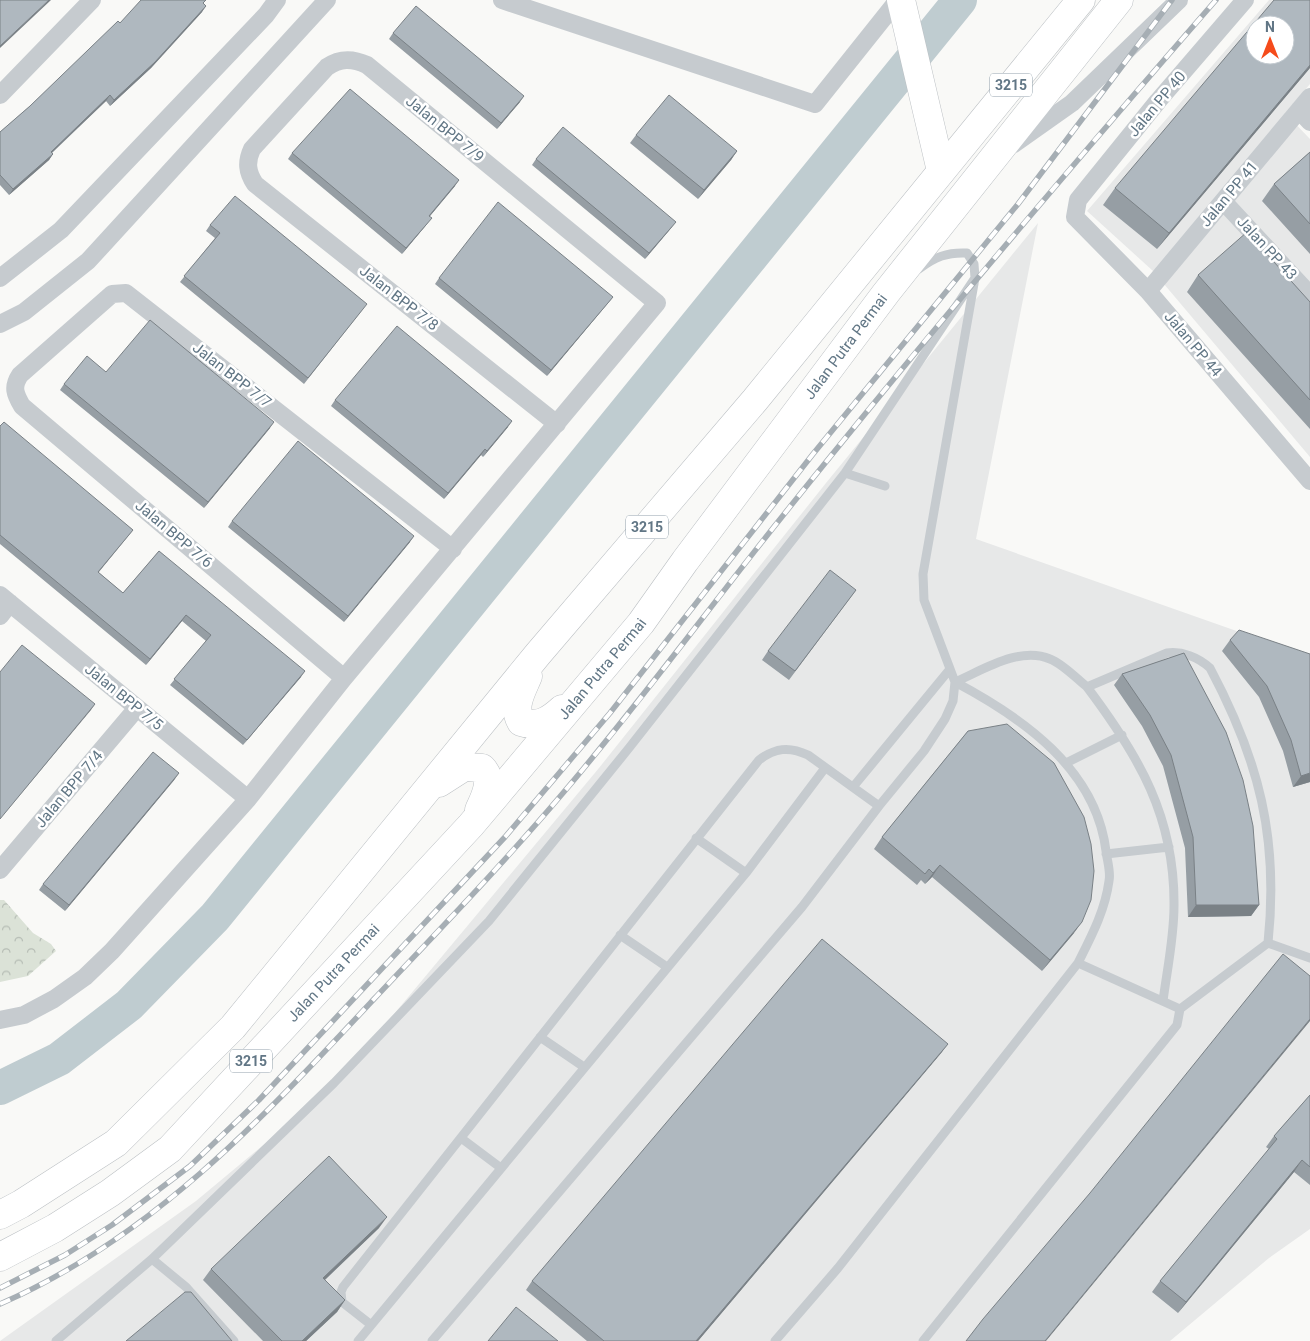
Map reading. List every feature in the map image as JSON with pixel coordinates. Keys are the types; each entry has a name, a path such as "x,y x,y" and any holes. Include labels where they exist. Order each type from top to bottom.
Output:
{"main road":[{"name":"3215","path":"0,1215 22,1204 116,1143 233,1027 538,654 755,400 1080,0"},
{"name":"Jalan Putra Permai","path":"0,1257 79,1213 170,1149 470,825 641,623 685,561 886,293 1120,0"},
{"path":"902,7 922,80 942,171"},
{"path":"538,654 519,698 516,711 521,722 535,725 549,720 590,685"},
{"path":"417,801 464,767 482,768 488,773 489,782 484,799 470,825"}],"street":[{"path":"0,95 92,0"},
{"path":"0,278 61,230 266,15 278,0"},
{"path":"0,324 24,312 88,261 327,0"},
{"path":"502,0 815,104 902,7"},
{"path":"994,158 1072,103 1179,0"},
{"name":"Jalan PP 40","path":"1075,212 1078,200 1158,101 1245,0"},
{"name":"Jalan BPP 7/9","path":"247,168 248,158 252,149 327,67 335,62 347,59 357,61 366,65 657,303 557,424"},
{"name":"Jalan PP 41","path":"1148,291 1224,201 1306,110"},
{"name":"Jalan BPP 7/8","path":"247,168 255,184 557,424"},
{"name":"Jalan PP 43","path":"1224,201 1310,295"},
{"name":"Jalan PP 44","path":"1075,212 1078,222 1148,291 1310,481"},
{"name":"Jalan BPP 7/7","path":"14,384 20,375 112,294 126,293 453,549"},
{"name":"Jalan BPP 7/6","path":"14,384 16,396 22,406 344,678"},
{"path":"0,1020 24,1015 54,999 85,978 248,799 344,678 557,424"},
{"name":"Jalan BPP 7/5","path":"3,605 138,708 248,799"},
{"name":"Jalan BPP 7/4","path":"0,870 138,708"}],"lane":[{"path":"432,1341 802,907 879,806 924,751 945,719 953,701 955,682 924,600 923,574 975,278 974,264 967,253 954,252 937,256 886,293"},
{"path":"56,1341 152,1259 334,1083 489,921 629,748 844,473 975,278"},
{"path":"844,473 885,486"},
{"path":"923,1341 1177,1025 1180,1009 1268,943 1273,901 1271,860 1261,792 1251,758 1210,668 1204,662 1176,651 1167,653 1087,687"},
{"path":"955,682 1011,658 1030,655 1051,659 1087,687 1139,761 1162,817 1169,847 1174,906 1163,1001"},
{"path":"853,787 950,669"},
{"path":"775,1341 838,1268 1078,963 1101,914 1110,880 1104,832 1086,789 1066,763 1015,717 955,682"},
{"path":"1066,763 1122,735"},
{"path":"370,1324 346,1307 341,1297 341,1292 759,760 770,752 785,748 797,749 879,806"},
{"path":"358,1341 370,1324 746,873 825,768"},
{"path":"696,838 746,873"},
{"path":"1106,854 1169,847"},
{"path":"620,935 667,967"},
{"path":"1268,943 1310,958"},
{"path":"1078,963 1180,1009"},
{"path":"540,1037 584,1067"},
{"path":"461,1138 501,1168"},
{"path":"152,1259 186,1287 234,1341"}],"shaded area":[{"path":"1269,0 1310,0 1310,84 1285,113 1310,139 1310,457 1153,271 1087,211 1245,28 1245,65 1295,65 1295,15 1256,15"},
{"path":"1038,223 976,539 1310,657 1310,1229 1269,1258 1170,1341 0,1341 196,1201 334,1086 599,768 826,483"}],"green space":[{"path":"0,900 4,900 33,933 51,944 56,951 28,976 0,982"}],"building":[{"path":"0,0 49,0 0,46"},
{"path":"141,0 206,0 203,3 206,6 155,62 114,100 110,95 51,152 53,154 13,189 0,175 0,132 30,106 118,21 120,23"},
{"path":"1274,0 1310,0 1310,65 1169,233 1115,188 1245,34 1245,65 1295,65 1295,15 1261,15"},
{"path":"416,6 524,96 501,123 393,33"},
{"path":"350,89 459,180 429,216 432,218 406,248 292,153"},
{"path":"669,95 737,151 704,190 636,135"},
{"path":"563,127 676,222 649,253 536,159"},
{"path":"1310,152 1310,224 1274,184"},
{"path":"235,196 367,304 308,378 184,276 220,233 210,225"},
{"path":"498,202 613,297 551,370 439,278"},
{"path":"1247,232 1310,302 1310,400 1198,275"},
{"path":"150,320 274,422 208,502 64,384 87,356 106,372"},
{"path":"397,326 512,421 487,451 485,449 448,493 335,400"},
{"path":"4,422 133,530 98,572 123,593 159,551 305,671 247,740 174,679 211,635 186,615 150,659 0,535 0,426"},
{"path":"298,441 414,536 348,616 232,521"},
{"path":"830,570 856,590 795,671 768,651"},
{"path":"1239,630 1310,654 1310,773 1301,776 1291,740 1267,686 1230,640"},
{"path":"22,645 95,704 0,819 0,672"},
{"path":"1184,653 1226,732 1243,780 1253,826 1259,905 1196,905 1193,837 1171,755 1150,715 1122,674"},
{"path":"1007,724 1054,763 1084,817 1091,844 1094,871 1091,900 1082,922 1050,960 940,865 933,873 929,869 925,874 882,837 968,731"},
{"path":"153,752 179,773 69,905 43,884"},
{"path":"822,939 948,1044 696,1341 604,1341 532,1281"},
{"path":"1283,954 1310,976 1310,1019 1045,1341 966,1341 1090,1193"},
{"path":"1310,1095 1310,1167 1302,1160 1186,1302 1160,1281 1277,1139 1274,1136"},
{"path":"329,1156 387,1217 323,1278 345,1300 302,1341 282,1341 211,1269"},
{"path":"185,1292 191,1292 232,1341 126,1341"},
{"path":"516,1307 558,1341 488,1341"}],"waterway":[{"path":"0,1088 59,1059 129,1005 215,917 960,0"}],"railway":[{"path":"0,1288 65,1255 112,1225 190,1166 259,1100 505,837 610,713 813,454 1018,204 1172,0"},
{"path":"0,1304 55,1277 107,1245 156,1210 202,1171 290,1088 470,897 517,846 591,759 781,518 942,321 1216,0"}]}
